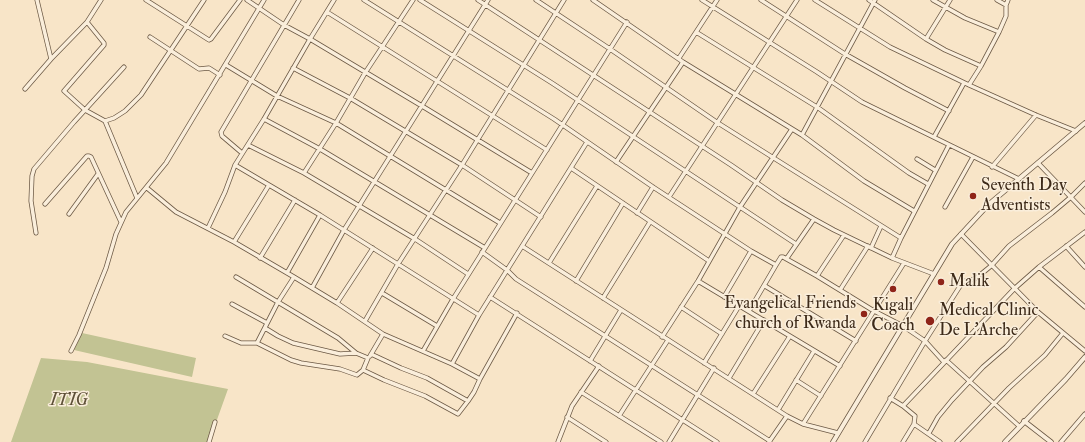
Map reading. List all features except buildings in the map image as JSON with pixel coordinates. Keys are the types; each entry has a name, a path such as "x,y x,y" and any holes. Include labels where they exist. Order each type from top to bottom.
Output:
{"street":[{"path":"37,0 51,59"},
{"path":"25,89 51,59 87,22 101,0"},
{"path":"146,0 207,40 210,40 240,0"},
{"path":"105,121 114,118 133,104 141,95 204,0"},
{"path":"247,0 284,26 310,39 532,173"},
{"path":"71,351 106,268 116,234 126,212 147,188 166,162 264,0"},
{"path":"242,153 221,134 300,0"},
{"path":"208,228 225,192 235,165 264,119 334,0"},
{"path":"364,0 508,90 751,252 776,265"},
{"path":"304,173 413,0"},
{"path":"420,0 578,100 796,244"},
{"path":"478,0 703,146 782,200 844,235 892,258 934,274"},
{"path":"312,288 359,205 488,0"},
{"path":"536,0 718,123 901,238"},
{"path":"365,321 398,264 493,116 564,0"},
{"path":"593,0 683,62 802,135 864,181 914,211"},
{"path":"702,0 870,106 1019,179"},
{"path":"679,58 717,0"},
{"path":"761,0 845,54 905,88 949,110"},
{"path":"669,198 797,0"},
{"path":"816,0 890,47 969,86 1036,116 1076,131"},
{"path":"869,0 926,39 945,50 981,66"},
{"path":"932,0 965,18 999,32"},
{"path":"926,39 950,0"},
{"path":"997,0 1006,5"},
{"path":"969,86 999,32 1006,16 1006,5 1008,0"},
{"path":"802,135 874,2"},
{"path":"327,12 547,150"},
{"path":"87,22 104,45 64,91 85,110 105,121 137,198"},
{"path":"423,351 468,274 627,22"},
{"path":"696,32 816,107 909,173 928,184"},
{"path":"150,37 199,68 209,68 220,75"},
{"path":"616,162 683,62"},
{"path":"226,65 277,96 336,123 500,224"},
{"path":"36,233 31,201 32,176 34,169 124,68"},
{"path":"293,68 350,98 406,131 462,165 541,217"},
{"path":"934,137 964,83"},
{"path":"992,167 1036,116"},
{"path":"264,119 320,149 430,215 483,250 508,270 516,279 769,442 787,416"},
{"path":"833,442 952,244 988,205 1085,123"},
{"path":"662,336 698,281 740,207 792,129"},
{"path":"452,364 479,315 587,142"},
{"path":"892,258 914,211 949,144"},
{"path":"248,145 304,173 359,205 468,274"},
{"path":"45,204 87,156 91,157 121,222"},
{"path":"944,207 973,156"},
{"path":"917,159 936,170"},
{"path":"1038,162 1085,212"},
{"path":"235,165 320,215 479,315"},
{"path":"571,168 709,261"},
{"path":"70,214 98,174"},
{"path":"865,442 890,398 962,283 975,279 991,266 1010,246 1071,197 1085,183"},
{"path":"234,242 269,185"},
{"path":"549,263 597,186"},
{"path":"637,213 653,187"},
{"path":"147,188 176,212 234,242 294,277 337,303 383,334 452,364 480,379"},
{"path":"260,258 295,200"},
{"path":"576,281 623,203"},
{"path":"286,273 320,215"},
{"path":"787,258 814,219"},
{"path":"603,298 650,222"},
{"path":"840,290 882,226"},
{"path":"903,406 1014,289 1039,267 1085,232"},
{"path":"961,234 1038,312 1085,351"},
{"path":"817,276 844,235"},
{"path":"522,246 787,416 803,424 838,433"},
{"path":"1066,246 1085,267"},
{"path":"337,303 373,248"},
{"path":"724,297 751,252"},
{"path":"749,311 781,257 787,258 874,311 903,326 925,341 945,361 1019,426"},
{"path":"803,424 822,396 904,263"},
{"path":"1039,267 1085,307"},
{"path":"257,343 278,302 294,277"},
{"path":"236,278 338,338 356,353 368,358"},
{"path":"698,281 840,366"},
{"path":"765,286 856,341"},
{"path":"382,293 437,326"},
{"path":"490,297 717,442"},
{"path":"232,304 268,323"},
{"path":"704,362 739,306"},
{"path":"681,308 722,334"},
{"path":"590,361 606,337 621,310"},
{"path":"928,433 938,417 969,381 1016,337 1038,312"},
{"path":"363,370 425,396 458,414 474,392 517,313"},
{"path":"729,378 764,320"},
{"path":"265,328 293,343 340,354 356,353"},
{"path":"957,442 994,403 1045,355 1063,333"},
{"path":"225,336 241,343 257,343 286,358 301,363 340,369 357,375 363,370 368,358 383,334"},
{"path":"754,394 790,336"},
{"path":"619,416 668,340"},
{"path":"778,410 814,351"},
{"path":"371,354 400,368 427,378 468,401"},
{"path":"1005,442 1066,379 1085,357"},
{"path":"558,442 567,417 581,392 599,366"},
{"path":"669,442 714,368"},
{"path":"796,380 822,396"},
{"path":"581,392 661,442"},
{"path":"890,398 915,416 914,424 903,442"},
{"path":"1061,442 1085,414"},
{"path":"567,417 606,442"},
{"path":"1024,421 1051,442"},
{"path":"209,442 215,422"},
{"path":"914,424 940,442"}],"green space":[{"path":"82,333 196,358 192,377 74,350"},
{"name":"ITIG","path":"41,358 87,362 228,389 209,442 11,442"}],"place":[{"name":"Seventh Day Adventists","path":"973,196"},
{"name":"Malik","path":"941,282"},
{"name":"Kigali Coach","path":"893,289"},
{"name":"Evangelical Friends church of Rwanda","path":"864,314"},
{"name":"Medical Clinic De L'Arche","path":"930,321"}]}
